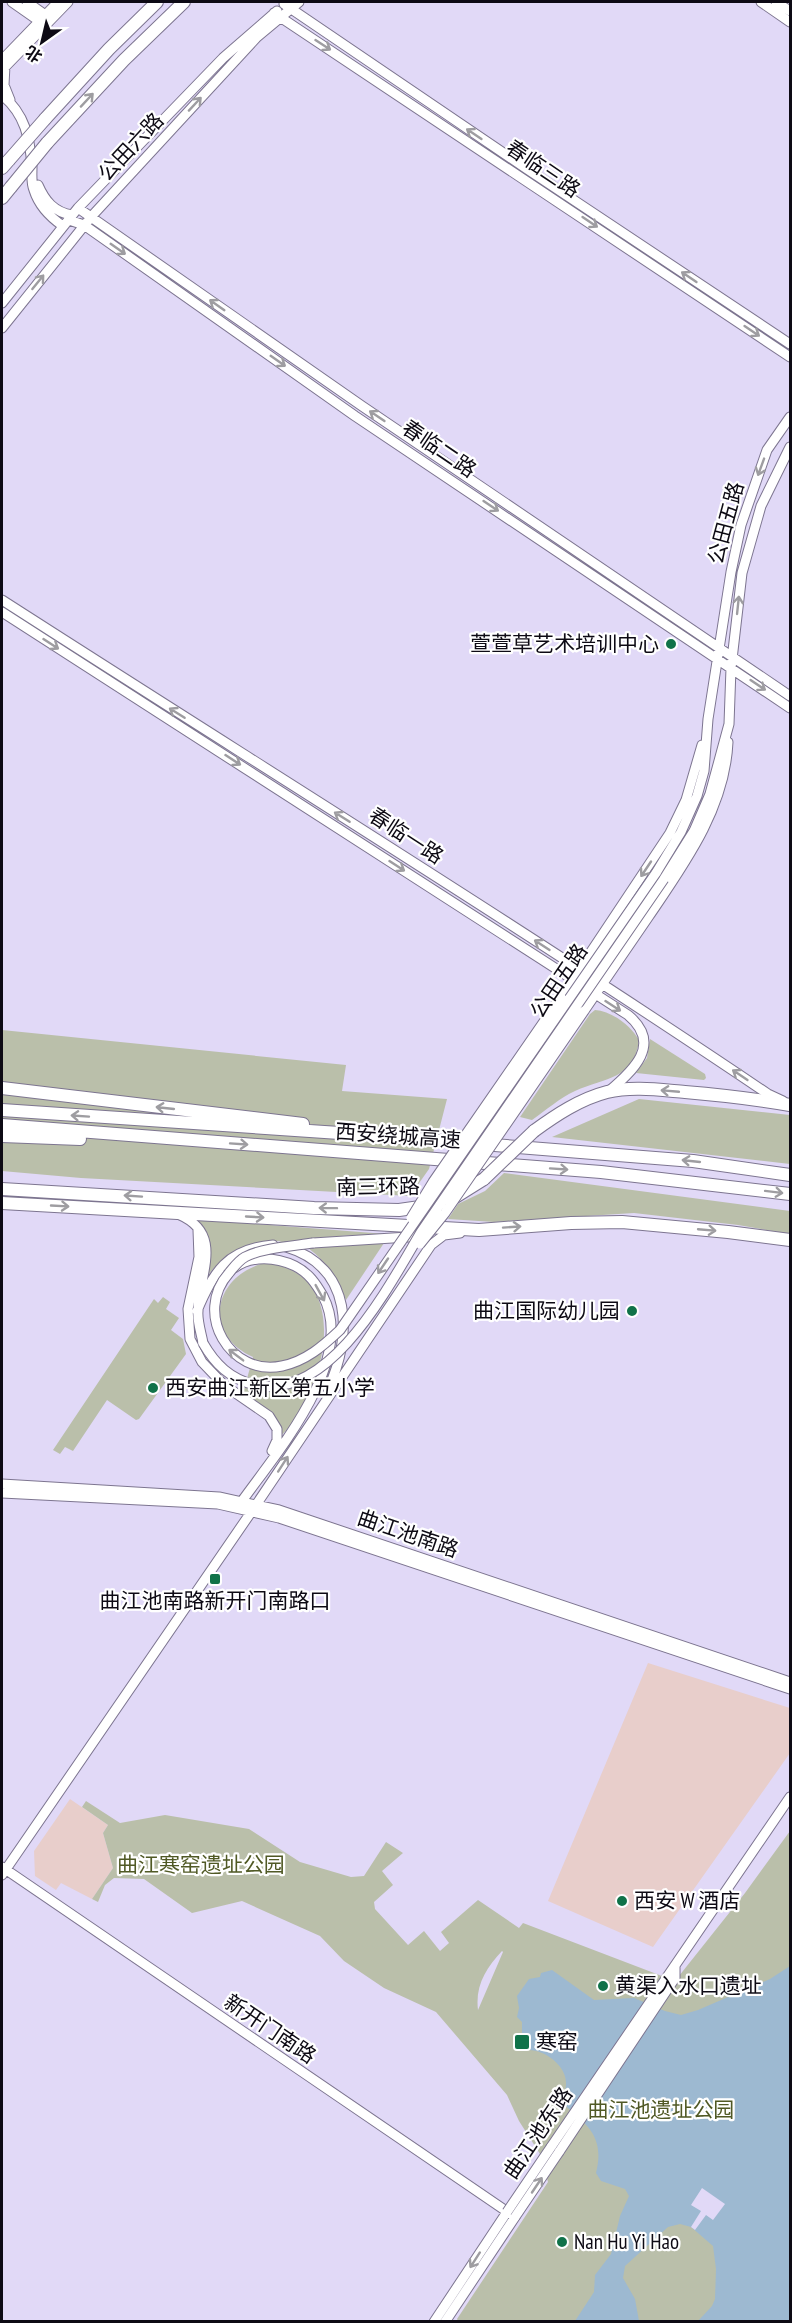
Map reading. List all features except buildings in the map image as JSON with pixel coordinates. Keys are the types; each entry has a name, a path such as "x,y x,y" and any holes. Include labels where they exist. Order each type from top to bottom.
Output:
{"highway":[{"path":"5,164 109,50 157,2"},
{"path":"2,198 47,143 124,60 184,2"},
{"name":"南三环路","path":"2,1189 314,1208 399,1210 441,1204 484,1179 534,1131 562,1111 607,1092 653,1089 745,1097 790,1104"},
{"path":"2,1090 269,1119 369,1135"},
{"name":"西安绕城高速","path":"2,1110 267,1130 369,1135 693,1161 790,1175"},
{"name":"西安绕城高速","path":"2,1125 601,1172 790,1194"},
{"path":"2,1136 181,1140"},
{"name":"南三环路","path":"2,1203 479,1230 571,1223 622,1222 790,1240"}],"main road":[{"path":"12,2 44,19"},
{"path":"27,2 44,19"},
{"path":"12,105 4,85 3,65 58,2"},
{"path":"44,19 68,2"},
{"name":"公田六路","path":"2,327 87,221 277,15 287,5 299,2"},
{"path":"761,2 790,22"},
{"path":"776,2 790,11"},
{"name":"春临三路","path":"287,5 790,344"},
{"name":"公田六路","path":"2,303 71,217 223,58 277,15"},
{"name":"春临三路","path":"277,15 790,357"},
{"path":"2,95 19,114 27,131 34,192 39,202 71,217"},
{"path":"32,177 52,207 71,217"},
{"name":"春临二路","path":"71,217 87,221 356,416 719,653 790,708"},
{"name":"春临二路","path":"71,217 87,221"},
{"name":"公田五路","path":"231,1271 218,1289 214,1304 214,1318 228,1349 239,1359 252,1365 281,1366 298,1361 314,1352 340,1330 656,873 681,832 697,796 704,771 708,719 730,572 741,525 767,450 790,417"},
{"name":"公田五路","path":"197,1311 203,1343 212,1359 227,1373 242,1382 263,1386 287,1385 317,1371 343,1349 398,1272 421,1232 678,859 704,812 729,724 732,663 742,573 761,506 790,447"},
{"name":"春临一路","path":"2,600 580,969 768,1094 790,1104"},
{"name":"春临一路","path":"2,612 633,1020 641,1031 644,1050 628,1074 607,1092"},
{"name":"春临二路","path":"732,663 790,696"},
{"path":"396,1247 433,1182 573,980 678,817 690,789 708,719"},
{"path":"398,1272 445,1213 681,869 709,817 727,763 729,724"},
{"path":"172,1212 189,1219 198,1230 207,1251 197,1311"},
{"path":"198,1230 199,1257 188,1309 190,1339 202,1362 216,1377 269,1416 277,1429 277,1440 266,1467"},
{"path":"231,1271 246,1257 313,1242 444,1235 479,1230"},
{"path":"315,1414 431,1245 444,1235"},
{"path":"197,1311 214,1275 222,1265 246,1250 272,1245 286,1247 301,1251 316,1261 326,1270 339,1294 343,1306 344,1326 337,1365 315,1414"},
{"path":"231,1271 253,1260 275,1259 299,1268 317,1285 327,1310 330,1343 325,1369 309,1403 242,1501"},
{"name":"新开门南路","path":"315,1414 253,1509 2,1870 511,2214"},
{"path":"2,1484 219,1497 242,1501 253,1509"},
{"name":"曲江池南路","path":"2,1493 218,1504 290,1514 790,1682"},
{"name":"曲江池南路","path":"253,1509 790,1689"},
{"name":"曲江池东路","path":"435,2322 511,2214 672,1970 790,1797"},
{"name":"曲江池东路","path":"445,2322 511,2214"}],"shaded area":[{"path":"648,1663 790,1708 790,1753 653,1947 548,1901"},
{"path":"70,1799 108,1825 103,1833 113,1868 92,1899 61,1883 56,1890 35,1876 34,1851"}],"green space":[{"path":"595,1010 614,1016 636,1035 639,1040 631,1063 617,1075 569,1094 532,1120 520,1117 590,1014"},
{"path":"2,1030 346,1065 342,1091 447,1099 429,1169 410,1196 81,1178 2,1171"},
{"path":"650,1039 705,1074 706,1078 704,1080 636,1073 647,1058"},
{"path":"639,1099 790,1115 790,1164 552,1137"},
{"path":"504,1173 790,1211 790,1234 738,1225 634,1213 494,1222 448,1219 458,1204 485,1191"},
{"path":"195,1219 386,1234 337,1236 294,1243 265,1241 255,1243 229,1255 208,1275 210,1245 205,1232"},
{"path":"384,1243 346,1300 331,1271 308,1248"},
{"path":"264,1263 293,1271 312,1287 322,1309 324,1335 320,1362 311,1390 298,1415 282,1435 279,1426 243,1393 253,1357 237,1347 226,1335 221,1321 220,1307 225,1293 234,1280 247,1270"},
{"path":"163,1297 170,1302 166,1309 179,1318 171,1330 183,1339 186,1354 139,1419 136,1420 107,1400 73,1451 65,1447 60,1454 53,1450 154,1299 158,1303"},
{"name":"曲江池遗址公园","path":"86,1801 120,1823 165,1815 249,1829 300,1862 351,1877 364,1876 386,1842 403,1853 382,1871 393,1885 374,1902 375,1909 408,1945 424,1931 440,1951 449,1943 441,1932 478,1900 519,1928 523,1923 675,1981 745,1893 790,1831 790,2321 458,2321 457,2319 548,2182 540,2154 519,2121 507,2095 436,2012 384,1988 344,1961 320,1936 242,1901 192,1913 144,1879 114,1878 105,1885 98,1902 92,1899 113,1868 103,1833 108,1825 82,1807","holes":["503,1952 478,2010 478,1993 483,1978 491,1964"]}],"water":[{"path":"790,1966 790,2321 698,2321 712,2306 715,2299 716,2269 713,2246 691,2227 680,2224 668,2227 625,2266 623,2278 635,2299 639,2321 575,2321 594,2292 595,2275 611,2254 620,2216 629,2196 625,2189 601,2181 596,2173 598,2150 596,2141 587,2125 562,2103 566,2084 559,2065 542,2053 529,2050 525,2043 522,2037 522,2022 517,2017 519,2008 517,1996 529,1979 540,1977 541,1973 552,1970 594,2000 634,1998 681,2015 770,1979"}],"pier":[{"path":"702,2188 725,2204 713,2220 706,2215 695,2230 691,2227 701,2211 691,2205"}],"place":[{"name":"萱萱草艺术培训中心","path":"671,644"},
{"name":"曲江国际幼儿园","path":"632,1311"},
{"name":"西安曲江新区第五小学","path":"153,1388"},
{"name":"曲江池南路新开门南路口","path":"215,1579"},
{"name":"西安 W 酒店","path":"622,1901"},
{"name":"黄渠入水口遗址","path":"603,1986"},
{"name":"寒窑","path":"522,2042"},
{"name":"Nan Hu Yi Hao","path":"562,2242"}],"park label":[{"name":"曲江寒窑遗址公园","path":"201,1865"}]}
